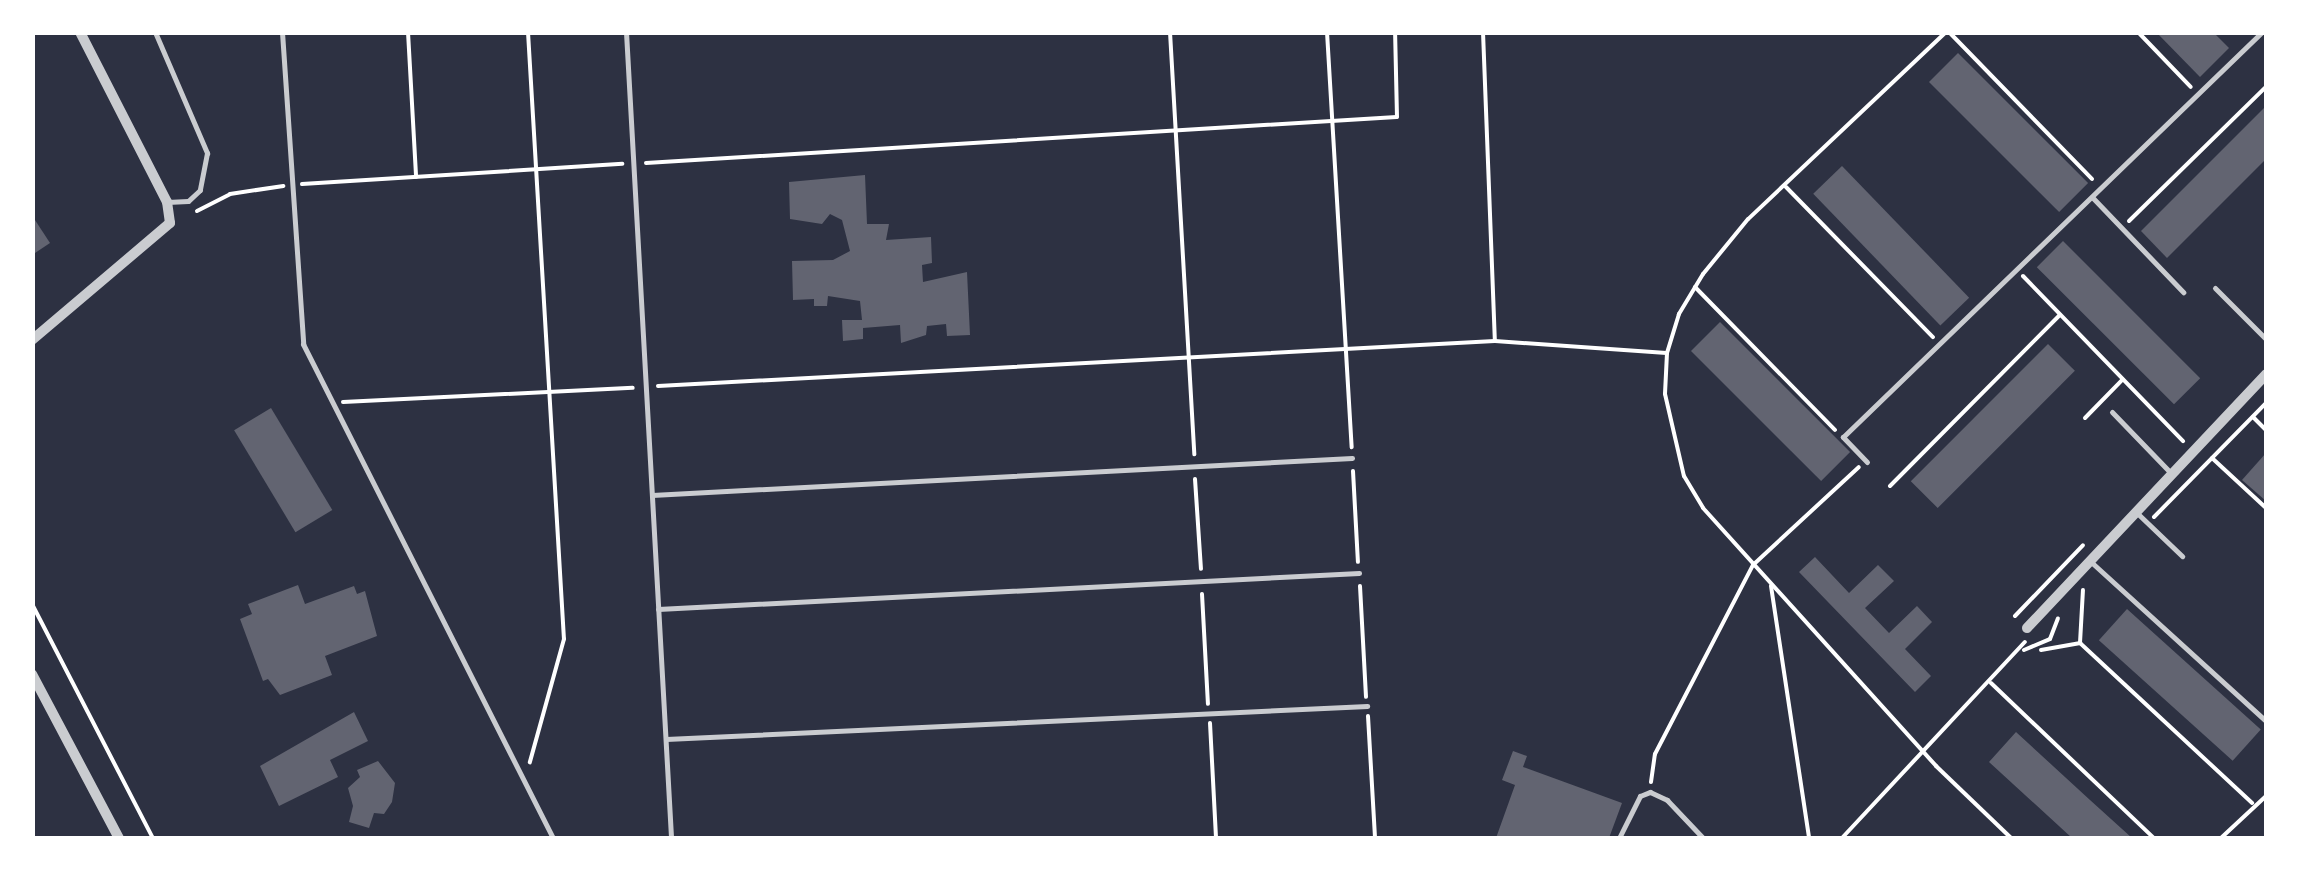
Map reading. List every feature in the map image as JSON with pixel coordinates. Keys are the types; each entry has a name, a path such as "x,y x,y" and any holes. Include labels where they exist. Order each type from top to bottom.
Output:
{"street":[{"path":"32,340 170,223 167,202 80,32"},
{"path":"2027,628 2266,374"},
{"path":"32,674 120,838"}],"lane":[{"path":"155,32 207,152 200,190 188,201 167,202"},
{"path":"282,32 302,344 335,402 553,838"},
{"path":"626,32 671,838"},
{"path":"1867,462 1843,438 2262,32"},
{"path":"2092,197 2183,292"},
{"path":"2215,288 2266,340"},
{"path":"2112,412 2172,474"},
{"path":"652,495 1352,458"},
{"path":"2136,512 2182,556"},
{"path":"2090,562 2266,721"},
{"path":"658,609 1359,573"},
{"path":"666,740 1367,706"},
{"path":"1619,838 1640,796 1650,792 1667,800 1703,838"}],"path":[{"path":"408,32 416,177"},
{"path":"524,781 564,639 528,32"},
{"path":"1170,32 1216,838"},
{"path":"1327,32 1375,838"},
{"path":"170,223 230,194 290,184 1398,117 1395,32"},
{"path":"1483,32 1494,341"},
{"path":"2011,838 1923,750 1771,586 1684,476 1664,394 1666,353 1695,287 1784,185 1947,32 2101,188"},
{"path":"2138,32 2198,94"},
{"path":"2122,228 2266,87"},
{"path":"1784,185 1940,344"},
{"path":"2017,270 2183,441"},
{"path":"1695,287 1843,438"},
{"path":"1890,486 2060,315"},
{"path":"335,402 1346,352 1494,341 1666,353"},
{"path":"2085,418 2123,379"},
{"path":"2252,417 2266,430"},
{"path":"2212,458 2266,510 2266,565"},
{"path":"1650,792 1655,754 1753,565 1867,462"},
{"path":"1771,586 1809,838"},
{"path":"2080,643 2083,590"},
{"path":"32,604 153,838"},
{"path":"1842,838 1923,750 2024,650 2027,628"},
{"path":"2038,649 2080,643"},
{"path":"2080,643 2252,803"},
{"path":"1991,684 2154,838"},
{"path":"2221,838 2252,803 2266,796"}],"building":[{"path":"2156,32 2213,32 2229,48 2200,77"},
{"path":"1958,53 2088,183 2059,212 1929,82"},
{"path":"2266,106 2266,159 2167,258 2141,231"},
{"path":"1842,166 1969,298 1940,325 1813,194"},
{"path":"865,175 867,224 889,224 886,240 931,237 932,263 922,265 923,282 967,272 970,335 947,336 946,324 927,326 926,335 901,343 900,325 863,328 863,339 843,341 842,320 862,320 860,301 828,296 827,306 814,306 814,299 793,300 792,261 833,260 850,251 842,220 830,214 822,224 790,219 789,182"},
{"path":"35,220 50,243 32,255 32,222"},
{"path":"2063,241 2200,378 2174,404 2037,267"},
{"path":"1720,322 1850,452 1821,481 1691,351"},
{"path":"2048,344 2075,371 1938,508 1911,481"},
{"path":"271,408 332,510 295,532 234,430"},
{"path":"2266,453 2266,501 2242,480"},
{"path":"1815,557 1849,593 1878,565 1894,581 1865,608 1889,633 1917,606 1932,622 1905,649 1931,676 1915,692 1799,572"},
{"path":"298,585 305,604 354,586 357,594 365,591 377,636 325,656 332,675 280,695 268,679 263,681 240,619 252,614 248,604"},
{"path":"2127,609 2261,729 2233,761 2099,640"},
{"path":"354,712 368,741 330,760 338,777 279,806 260,766"},
{"path":"2016,732 2132,838 2072,838 1989,762"},
{"path":"1513,751 1527,756 1523,767 1622,803 1609,838 1496,838 1515,785 1502,780"},
{"path":"378,761 395,783 392,802 384,814 374,813 369,828 349,822 353,806 348,788 360,777 357,770"}]}
